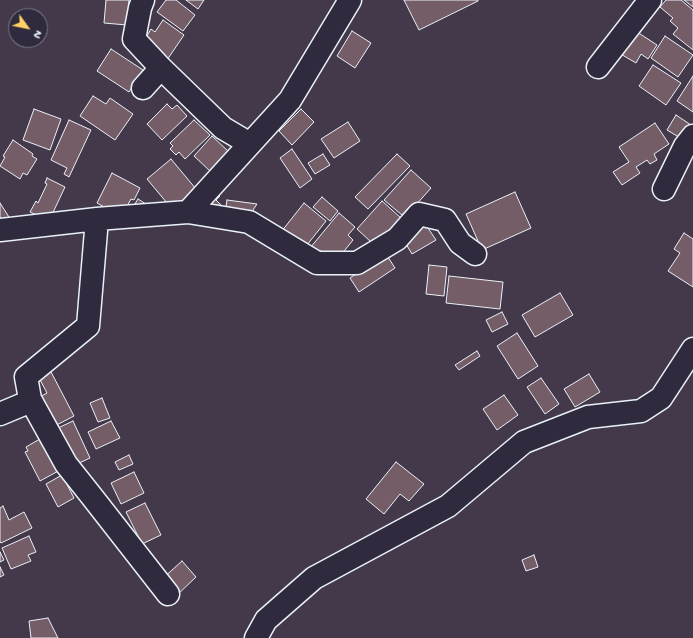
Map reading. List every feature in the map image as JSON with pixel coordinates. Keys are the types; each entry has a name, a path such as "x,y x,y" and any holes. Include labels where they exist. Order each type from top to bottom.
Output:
{"street":[{"path":"143,0 134,39 161,68 223,128 250,144"},
{"path":"188,212 290,100 350,0"},
{"path":"598,67 650,0"},
{"path":"143,88 161,68"},
{"path":"664,189 685,146 693,136"},
{"path":"0,230 97,219 188,212 249,222 317,263 357,263 398,239 419,214 446,220 460,243 475,254"},
{"path":"97,219 88,326 26,377 31,401 66,464 168,594"},
{"path":"256,638 266,620 314,578 448,506 524,442 588,417 641,411 660,398 693,349"},
{"path":"0,414 31,401"}],"building":[{"path":"106,0 129,0 127,25 104,23"},
{"path":"166,0 176,0 195,15 183,31 157,12"},
{"path":"186,0 204,0 198,9"},
{"path":"404,0 478,0 478,1 419,30"},
{"path":"666,0 681,0 693,10 693,50 673,34 678,28 670,21 673,18 660,7"},
{"path":"684,0 693,0 693,7"},
{"path":"163,20 184,35 167,60 145,39 151,29 155,32"},
{"path":"634,30 657,45 648,59 641,54 636,63 619,53"},
{"path":"352,31 371,43 355,68 337,56"},
{"path":"665,36 693,55 678,77 651,58"},
{"path":"111,49 143,70 129,92 97,71"},
{"path":"653,65 681,83 666,105 639,86"},
{"path":"693,76 693,112 677,101"},
{"path":"93,96 106,104 110,98 133,114 115,140 80,116"},
{"path":"167,104 172,109 177,105 187,116 162,140 147,124"},
{"path":"34,109 61,119 50,150 23,140"},
{"path":"301,109 314,122 292,145 279,131"},
{"path":"676,115 691,125 682,139 667,130"},
{"path":"69,120 91,130 69,177 64,174 67,168 51,160"},
{"path":"194,120 210,135 185,159 179,152 176,155 170,149 173,146 170,143"},
{"path":"348,122 360,141 334,158 321,139"},
{"path":"655,123 669,144 654,154 657,160 650,164 647,160 636,167 640,173 622,185 613,172 629,162 619,147"},
{"path":"212,136 229,152 211,172 194,156"},
{"path":"13,140 33,154 32,156 37,159 27,175 23,173 20,179 0,166 5,157 3,156"},
{"path":"292,149 312,179 300,188 280,158"},
{"path":"323,154 330,165 315,174 308,163"},
{"path":"397,154 410,166 368,209 355,197"},
{"path":"171,159 196,189 172,209 147,179"},
{"path":"411,170 431,188 415,206 412,204 402,215 384,200"},
{"path":"112,173 140,188 134,200 131,199 124,212 117,214 97,203"},
{"path":"47,178 65,187 49,221 30,212 36,201 38,203 47,184 45,183"},
{"path":"214,190 220,196 216,200 222,206 215,214 202,203"},
{"path":"515,192 531,228 482,250 466,214"},
{"path":"322,197 338,211 330,221 313,207"},
{"path":"138,199 149,206 133,207"},
{"path":"227,200 257,204 249,216 225,213"},
{"path":"382,201 401,218 378,243 373,239 371,242 357,229"},
{"path":"0,203 9,217 0,222"},
{"path":"304,203 326,221 303,250 281,232"},
{"path":"339,213 355,227 348,235 353,240 341,255 336,252 334,255 310,248"},
{"path":"426,225 436,240 412,254 403,239"},
{"path":"684,233 693,239 693,287 668,271 680,253 674,249"},
{"path":"386,254 395,268 359,292 350,278"},
{"path":"429,265 447,267 444,296 426,294"},
{"path":"449,276 503,282 500,309 446,303"},
{"path":"560,293 573,315 535,337 522,315"},
{"path":"502,312 508,324 492,332 486,320"},
{"path":"517,333 538,366 518,379 497,346"},
{"path":"477,351 480,356 459,370 455,365"},
{"path":"50,370 74,416 51,428 36,399 47,393 38,376"},
{"path":"589,374 600,392 575,407 564,389"},
{"path":"541,378 559,404 545,414 527,387"},
{"path":"504,395 518,415 497,430 483,409"},
{"path":"102,398 110,418 98,422 90,403"},
{"path":"73,421 90,458 75,465 58,428"},
{"path":"111,421 120,438 96,449 88,432"},
{"path":"45,436 62,469 40,481 25,452 28,451 26,447"},
{"path":"129,455 133,464 119,470 115,462"},
{"path":"396,462 424,484 409,501 400,494 384,514 366,499"},
{"path":"134,472 144,493 121,504 111,483"},
{"path":"62,475 74,498 58,507 46,484"},
{"path":"145,503 161,535 142,544 126,512"},
{"path":"3,506 9,520 24,512 32,528 1,543 0,508"},
{"path":"29,536 36,552 28,555 31,561 11,569 2,548"},
{"path":"0,552 4,560 0,562"},
{"path":"534,555 538,567 526,571 522,560"},
{"path":"182,561 196,577 175,597 160,581"},
{"path":"0,567 4,575 0,577"},
{"path":"48,618 58,638 31,638 29,621"}]}
